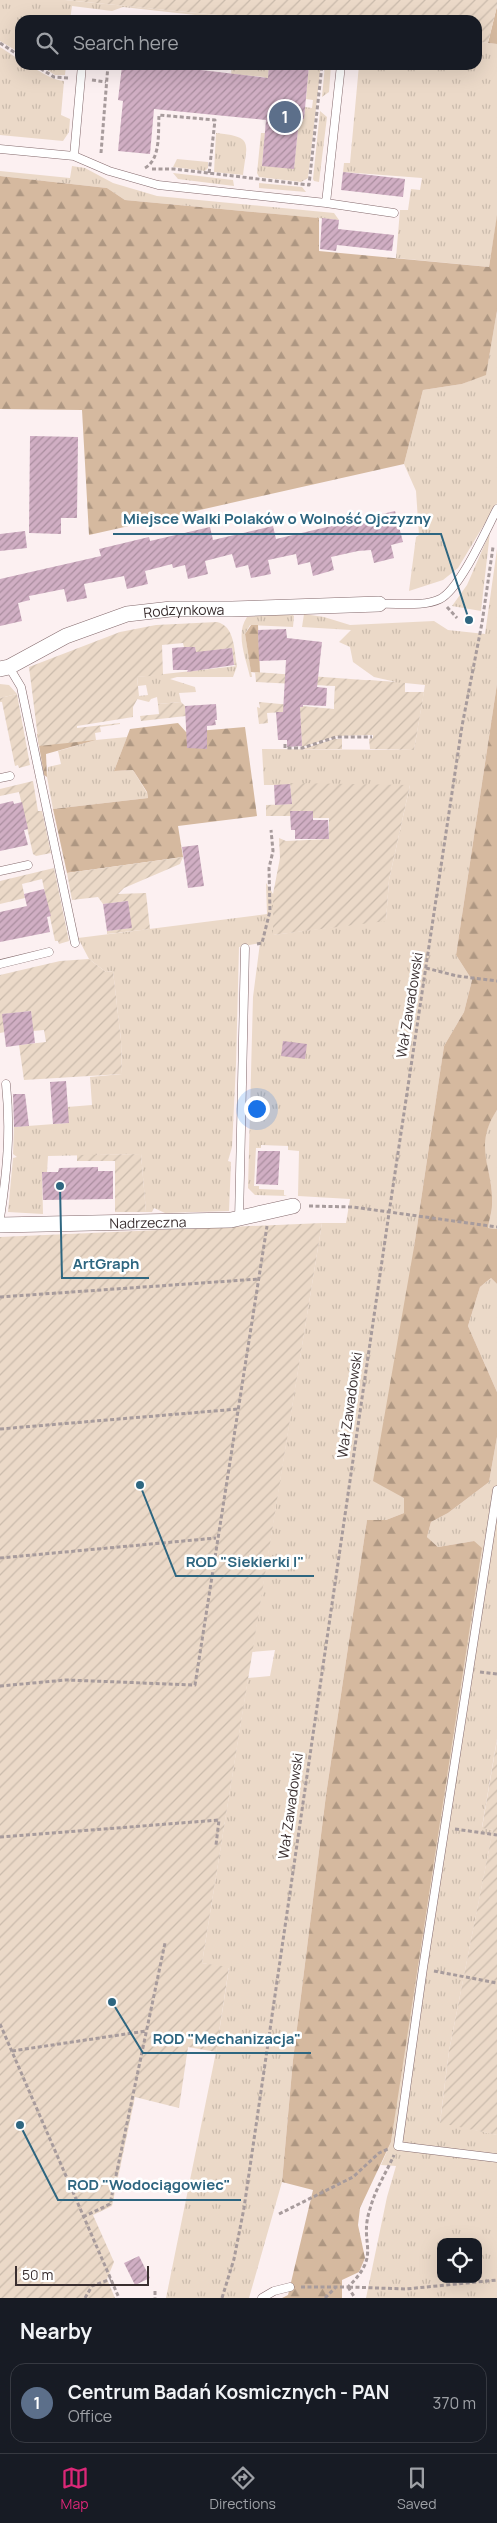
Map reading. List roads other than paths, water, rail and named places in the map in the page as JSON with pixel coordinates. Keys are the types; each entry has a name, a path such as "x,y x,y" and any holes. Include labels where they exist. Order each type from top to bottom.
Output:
{"street":[{"name":"Rodzynkowa","path":"4,668 66,636 127,614 171,608 232,609 379,604"},
{"name":"Nadrzeczna","path":"0,1225 240,1220 293,1206"}],"lane":[{"path":"74,156 82,70"},
{"path":"326,203 339,70"},
{"path":"0,149 74,156 109,171 158,185 326,203 394,213"},
{"path":"379,604 423,602 440,599 456,584 497,509"},
{"path":"4,668 21,687 75,943"},
{"path":"0,778 10,776"},
{"path":"0,871 28,865"},
{"path":"240,1220 245,948"},
{"path":"0,964 49,952"},
{"path":"0,1218 8,1162 10,1128 6,1084"},
{"path":"497,1490 423,1968 398,2146 497,2158"},
{"path":"262,2298 274,2291 290,2287"}],"place":[{"name":"Centrum Badań Kosmicznych - PAN","path":"285,117"},
{"name":"Miejsce Walki Polaków o Wolność Ojczyzny","path":"469,620"},
{"name":"ArtGraph","path":"60,1186"},
{"name":"ROD \"Siekierki I\"","path":"140,1485"},
{"name":"ROD \"Mechanizacja\"","path":"112,2002"},
{"name":"ROD \"Wodociągowiec\"","path":"20,2125"}]}
